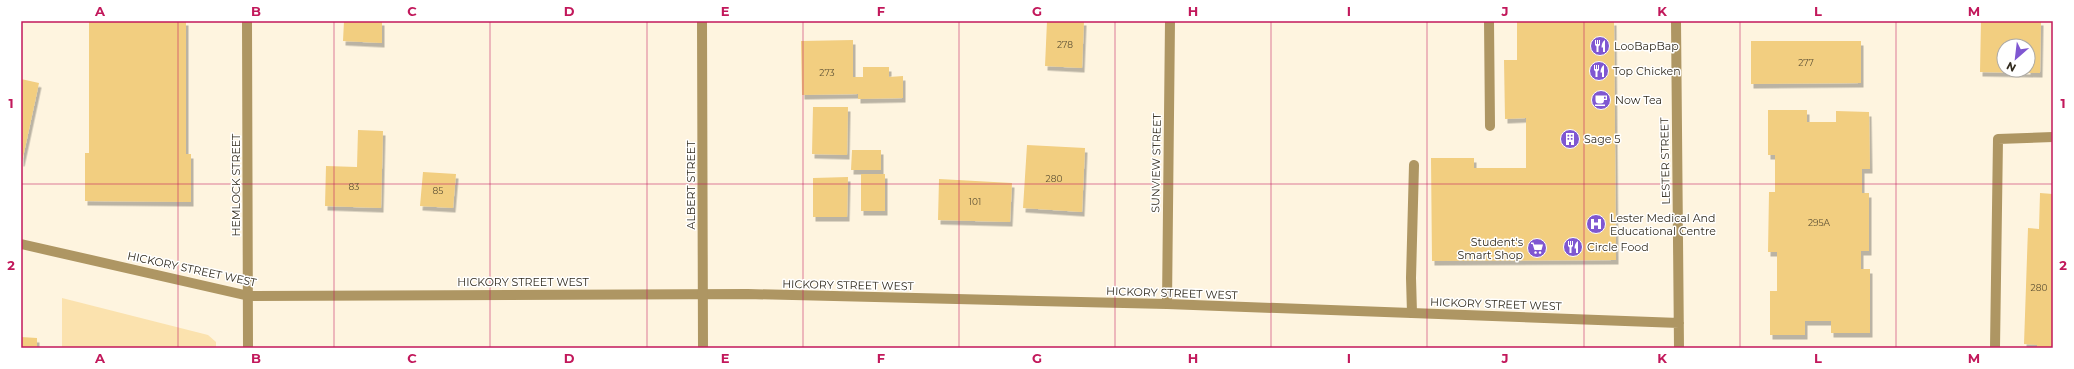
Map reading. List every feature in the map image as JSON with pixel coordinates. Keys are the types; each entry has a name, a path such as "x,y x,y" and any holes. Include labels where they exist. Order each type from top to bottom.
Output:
{"street":[{"name":"HEMLOCK STREET","path":"247,21 248,348"},
{"name":"ALBERT STREET","path":"702,21 703,348"},
{"name":"SUNVIEW STREET","path":"1167,304 1170,21"},
{"path":"1489,21 1490,126"},
{"name":"LESTER STREET","path":"1676,21 1679,348"},
{"path":"1995,348 1998,139 2053,137"},
{"path":"1412,313 1411,278 1414,165"},
{"name":"HICKORY STREET WEST","path":"21,244 249,296 704,294 1167,304 1679,323"}],"shaded area":[{"path":"62,298 208,335 216,342 216,348 62,348"}],"building":[{"path":"89,21 186,21 186,154 191,154 191,202 85,201 85,153 89,153"},
{"path":"344,21 382,21 382,43 343,41"},
{"path":"1047,21 1084,21 1082,68 1045,66"},
{"name":"Sage 5","path":"1517,21 1614,21 1616,260 1432,261 1431,158 1474,158 1474,168 1526,168 1526,118 1505,119 1504,60 1517,60"},
{"path":"1981,21 2041,21 2040,73 2036,73 2036,38 1996,38 1996,72 1980,72"},
{"path":"853,40 853,77 863,77 863,67 889,67 889,77 903,76 903,98 858,99 858,94 802,95 801,41"},
{"path":"1751,41 1861,41 1861,83 1751,84"},
{"path":"21,79 39,83 22,162 21,162"},
{"path":"813,107 848,107 847,155 812,154"},
{"path":"1768,110 1807,110 1807,122 1836,122 1836,111 1869,112 1870,169 1862,169 1862,193 1869,193 1869,251 1861,251 1861,269 1870,269 1870,333 1831,333 1831,321 1805,321 1805,335 1770,335 1770,291 1777,291 1777,252 1768,252 1769,192 1775,192 1775,155 1768,155"},
{"path":"358,130 383,131 381,208 325,206 326,166 357,167"},
{"path":"1027,145 1085,148 1082,212 1023,208"},
{"path":"852,150 881,150 881,170 851,170"},
{"path":"423,172 456,174 453,208 420,206"},
{"path":"861,174 885,174 885,211 861,211"},
{"path":"848,177 847,217 813,217 813,178"},
{"path":"939,179 1012,183 1010,222 938,220"},
{"path":"2040,193 2053,194 2053,348 2037,348 2037,345 2024,344 2028,228 2039,229"},
{"path":"21,337 37,338 37,348 21,348"}],"place":[{"name":"LooBapBap","path":"1600,46"},
{"name":"Top Chicken","path":"1599,71"},
{"name":"Now Tea","path":"1601,100"},
{"name":"Sage 5","path":"1570,139"},
{"name":"Lester Medical And Educational Centre","path":"1596,224"},
{"name":"Circle Food","path":"1573,247"},
{"name":"Student's Smart Shop","path":"1537,248"}]}
